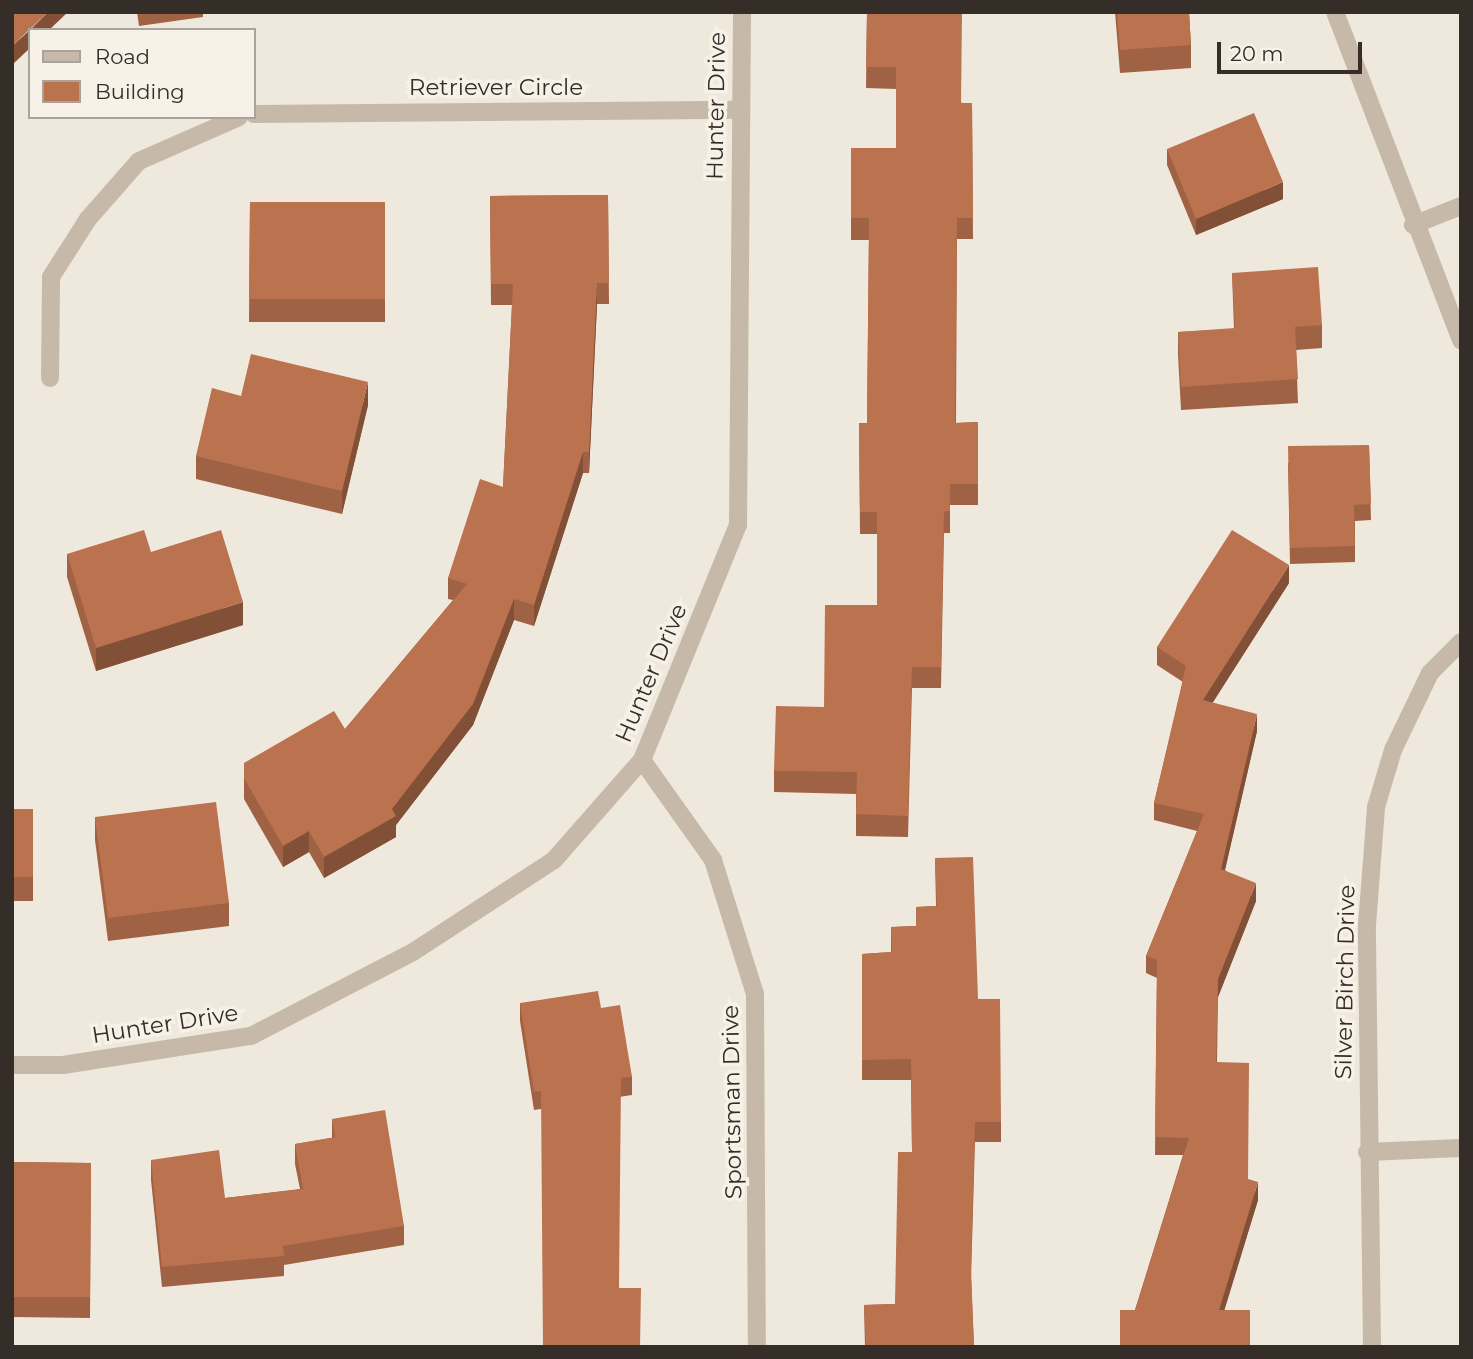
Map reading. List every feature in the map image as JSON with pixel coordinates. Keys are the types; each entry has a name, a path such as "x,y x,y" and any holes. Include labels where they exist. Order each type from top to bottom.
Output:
{"street":[{"name":"Hunter Drive","path":"12,1065 63,1065 251,1036 413,952 554,860 642,760 738,525 738,110 742,12"},
{"path":"1335,12 1413,225 1461,341"},
{"name":"Retriever Circle","path":"256,114 738,110"},
{"path":"50,377 51,277 88,219 139,161 234,119"},
{"path":"1413,225 1461,206"},
{"name":"Silver Birch Drive","path":"1372,1347 1367,1152 1367,925 1376,807 1393,750 1430,673 1461,642"},
{"name":"Sportsman Drive","path":"642,760 713,860 755,994 757,1347"},
{"path":"1367,1152 1461,1147"}],"building":[{"path":"12,12 48,12 28,28 12,46"},
{"path":"867,12 962,12 961,103 972,103 973,218 957,218 955,423 978,422 978,484 950,484 950,511 944,512 941,667 912,667 908,816 856,814 857,772 774,771 776,706 824,707 825,605 877,605 877,512 860,512 859,423 867,423 869,218 851,218 851,148 896,148 896,67 866,67"},
{"path":"1117,12 1189,12 1191,45 1120,50"},
{"path":"1254,113 1283,182 1196,219 1167,149"},
{"path":"608,195 609,283 597,283 589,452 583,452 534,605 514,599 473,704 392,809 396,816 324,857 309,831 283,846 244,778 244,763 334,711 345,729 467,584 448,578 480,479 503,487 513,284 491,284 490,196"},
{"path":"250,202 385,202 385,299 249,299"},
{"path":"1318,267 1322,325 1295,327 1298,379 1181,387 1178,332 1235,328 1232,273"},
{"path":"251,354 368,382 342,491 196,456 212,388 241,396"},
{"path":"1369,445 1371,504 1354,505 1355,546 1290,548 1288,446"},
{"path":"144,530 151,552 221,530 243,602 96,648 67,554"},
{"path":"1232,530 1289,565 1203,700 1257,714 1221,869 1256,883 1218,979 1216,1062 1249,1063 1248,1179 1258,1182 1219,1310 1250,1310 1250,1347 1120,1347 1120,1310 1135,1310 1189,1138 1155,1137 1157,960 1146,956 1204,814 1154,803 1186,666 1157,647"},
{"path":"216,802 229,903 108,918 95,817"},
{"path":"12,809 33,809 33,877 12,877"},
{"path":"973,857 978,999 1000,999 1001,1122 975,1122 971,1269 974,1347 866,1347 864,1305 895,1304 898,1152 912,1152 911,1059 862,1060 862,954 892,952 891,927 916,926 916,907 937,906 935,858"},
{"path":"598,991 601,1008 620,1005 632,1077 621,1078 619,1288 641,1288 640,1347 543,1347 541,1091 534,1092 520,1003"},
{"path":"385,1110 404,1226 283,1246 284,1256 162,1267 151,1160 219,1150 225,1198 303,1189 295,1144 335,1137 332,1119"},
{"path":"12,1162 91,1163 90,1297 12,1297"}]}
